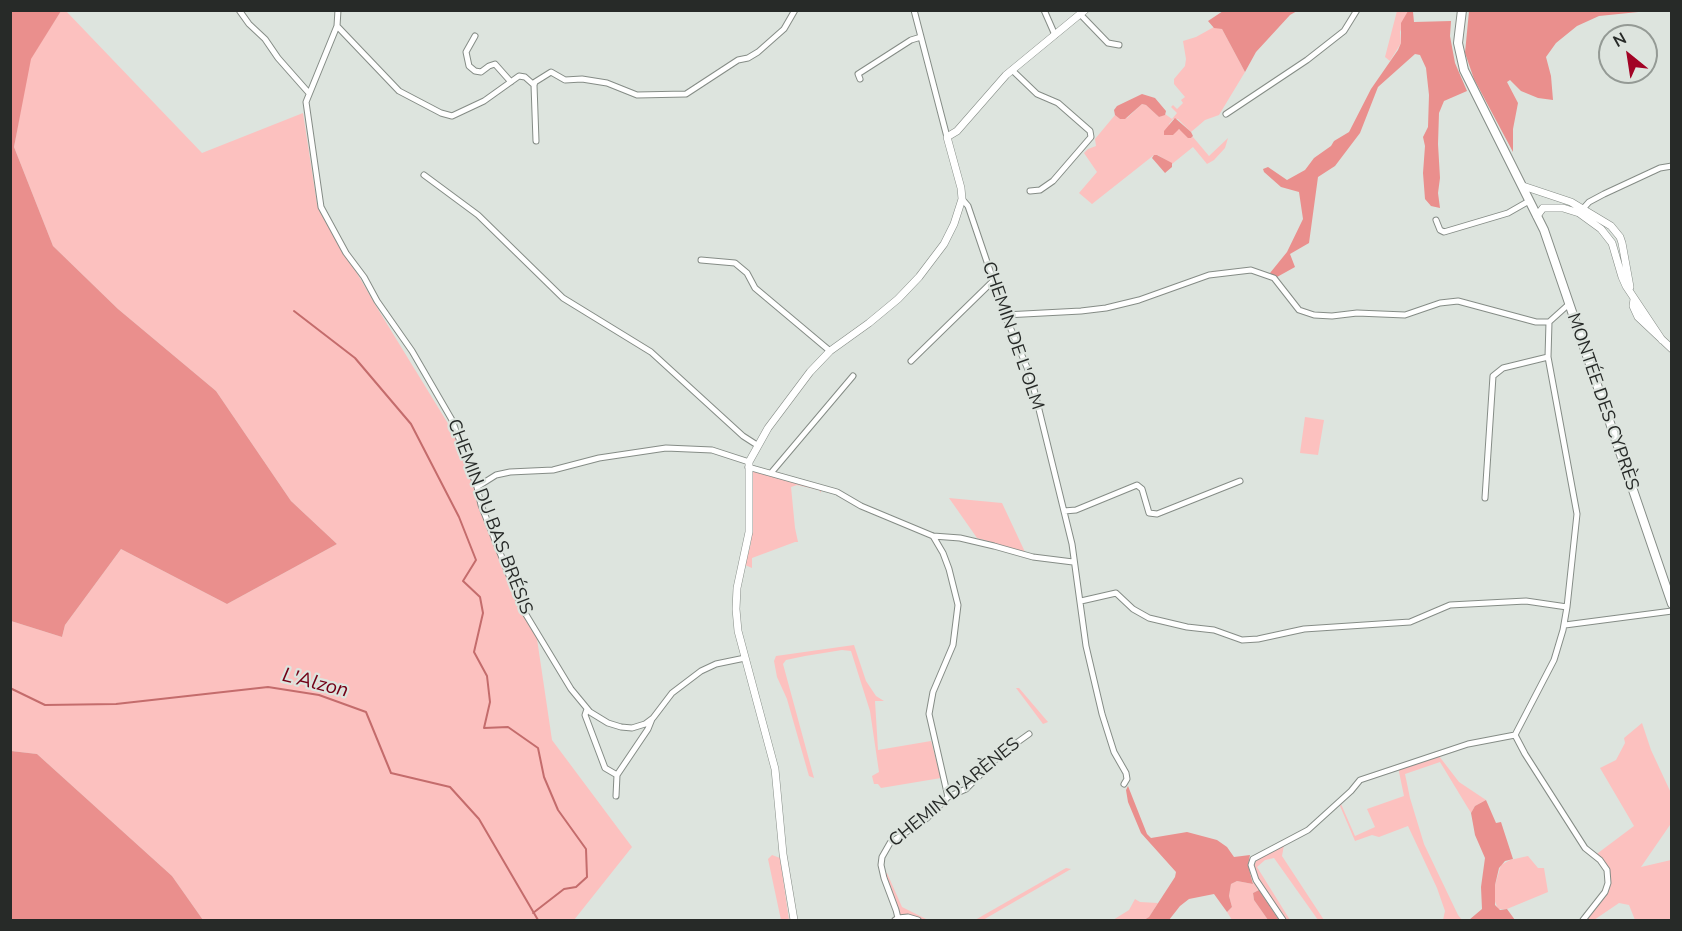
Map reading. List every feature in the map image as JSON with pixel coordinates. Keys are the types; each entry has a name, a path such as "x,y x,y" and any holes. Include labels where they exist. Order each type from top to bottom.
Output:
{"main road":[{"name":"MONTÉE DES CYPRÈS","path":"1462,10 1458,43 1464,70 1537,216 1671,604"}],"street":[{"path":"239,10 249,24 266,39 278,58 308,93"},
{"name":"CHEMIN DU BAS BRÉSIS","path":"338,10 337,26 306,102 321,207 346,253 412,351 452,420 477,487 481,505 522,609 571,689 587,709 608,723 632,728 645,724 653,718"},
{"path":"536,141 534,85 551,72 565,80 582,79 607,83 637,95 686,94 738,60 759,52 784,29 795,10"},
{"path":"794,921 783,854 776,769 738,631 737,588 749,532 748,465 757,445 791,395 830,351 888,308 919,277 944,244 954,224 962,199 961,188 914,10"},
{"path":"1044,10 1055,35"},
{"path":"1226,114 1289,73 1346,29 1357,10"},
{"path":"947,138 957,131 1012,70 1082,12 1108,43 1119,45"},
{"path":"337,26 399,91 441,113 452,116 484,101 519,76 525,77 534,85"},
{"path":"475,36 466,52 469,66 481,72 495,64 511,82"},
{"path":"860,79 858,74 911,40 921,37"},
{"path":"1012,70 1037,94 1058,103 1090,131 1090,137 1053,181 1040,190 1030,191"},
{"path":"1581,211 1589,202 1604,194 1660,168 1671,166"},
{"path":"424,175 478,215 563,298 651,352 743,436 757,445"},
{"path":"1522,186 1558,197 1581,211 1609,237 1622,277 1662,340 1671,349"},
{"name":"CHEMIN DE L'OLM","path":"962,199 968,206 1005,315 1031,378 1073,550 1086,646 1102,714 1114,752 1126,773 1124,784"},
{"path":"1436,220 1440,230 1444,232 1508,213 1529,201"},
{"path":"1537,216 1544,208 1551,207 1581,211"},
{"path":"701,260 735,263 747,273 755,288 783,309 803,330 830,351"},
{"path":"1005,315 1106,308 1138,300 1209,275 1251,270 1274,278 1299,310 1324,317 1357,313 1405,315 1440,303 1458,301 1536,322 1549,322 1569,304"},
{"path":"911,361 993,281"},
{"path":"1515,735 1554,660 1565,625 1577,514 1548,357 1549,322"},
{"path":"1485,498 1493,376 1503,368 1548,357"},
{"path":"771,473 853,376"},
{"path":"477,487 496,475 510,472 553,470 599,458 666,448 712,450 771,473 837,492 861,506 933,536 960,538 1033,557 1073,562"},
{"path":"1064,511 1076,510 1137,485 1142,489 1149,513 1157,514 1240,481"},
{"path":"933,536 943,553 951,575 958,605 953,645 933,692 929,714 948,797"},
{"path":"1081,602 1116,593 1133,609 1149,618 1187,627 1214,630 1242,640 1258,639 1304,629 1410,622 1450,605 1526,601 1567,607"},
{"path":"1565,625 1671,611"},
{"path":"616,796 617,775 653,718 680,685 716,664 745,658"},
{"path":"587,709 585,715 605,768 617,775"},
{"name":"CHEMIN D'ARÈNES","path":"896,919 882,872 882,857 886,848 894,839 927,818 948,797 966,789 1001,754 1029,734"},
{"path":"1283,921 1256,880 1251,865 1255,857 1308,830 1351,791 1359,780 1460,746 1515,735"},
{"path":"1515,735 1585,848 1600,860 1607,870 1608,883 1605,892 1583,921"},
{"path":"896,919 908,917 918,921"}],"shaded area":[{"path":"11,10 61,11 31,59 14,147 53,246 118,309 216,391 291,501 337,544 227,604 121,549 65,625 62,637 11,621"},
{"path":"1251,10 1297,11 1290,15 1256,52 1245,72 1222,29 1214,28 1208,21 1223,11 1248,12"},
{"path":"1469,10 1648,11 1599,16 1577,26 1556,43 1546,57 1551,76 1553,100 1538,98 1521,91 1510,80 1507,82 1518,103 1513,129 1513,152 1474,79 1465,53"},
{"path":"61,11 66,11 202,153 303,113 317,204 455,435 502,564 537,639 552,740 632,847 574,920 203,920 172,876 37,754 11,751 11,621 62,637 65,625 121,549 227,604 337,544 291,501 216,391 118,309 53,246 14,147 30,59"},
{"path":"1397,11 1408,11 1400,32 1401,43 1390,61 1385,57"},
{"path":"1408,11 1413,12 1414,22 1451,21 1450,36 1455,63 1467,91 1444,101 1439,113 1440,178 1438,193 1440,208 1431,206 1425,199 1423,137 1428,127 1429,95 1426,68 1420,55 1415,54 1378,87 1360,133 1335,166 1318,177 1309,243 1290,254 1295,267 1277,277 1274,276 1270,273 1287,252 1303,219 1299,192 1281,187 1263,169 1268,167 1287,180 1305,170 1314,158 1349,132 1371,89 1398,50 1401,43 1401,23"},
{"path":"1214,27 1222,29 1245,72 1219,115 1205,120 1191,132 1178,119 1173,119 1169,124 1173,135 1177,129 1193,137 1209,156 1228,138 1225,148 1207,164 1193,147 1172,164 1154,155 1092,204 1079,193 1097,172 1084,153 1096,146 1095,139 1115,115 1120,119 1127,118 1142,104 1159,117 1165,114 1172,119 1177,113 1171,107 1173,105 1177,109 1185,97 1174,84 1174,79 1185,66 1183,41"},
{"path":"1142,94 1155,98 1166,111 1165,115 1159,117 1142,104 1125,119 1120,119 1115,115 1114,110 1117,106"},
{"path":"1175,118 1191,132 1193,136 1191,138 1179,129 1173,135 1164,135 1164,131"},
{"path":"1154,155 1172,163 1172,167 1165,173 1152,158"},
{"path":"1305,417 1324,420 1318,455 1300,453"},
{"path":"753,471 820,488 821,493 819,490 797,485 791,487 798,542 752,558 752,568 745,565 751,543"},
{"path":"949,498 1002,503 1025,552 977,538"},
{"path":"854,645 866,681 876,696 884,701 875,701 878,750 931,741 941,778 881,788 878,784 874,784 872,776 879,772 870,711 851,651 842,650 786,660 783,664 814,778 809,776 774,661 776,656"},
{"path":"1016,688 1019,688 1048,722 1043,724"},
{"path":"1642,723 1651,750 1671,793 1672,822 1641,867 1671,860 1671,920 1635,920 1629,905 1619,903 1594,920 1583,920 1600,900 1608,875 1594,856 1634,826 1600,768 1616,760 1625,743 1624,738"},
{"path":"11,751 37,754 172,876 203,920 11,920"},
{"path":"1439,756 1459,782 1486,800 1475,806 1471,813 1440,762 1405,774 1424,844 1462,920 1443,920 1445,911 1437,888 1408,826 1379,837 1372,835 1355,841 1340,806 1341,804 1355,836 1375,827 1367,809 1404,796 1398,767"},
{"path":"1128,786 1147,834 1151,838 1187,832 1217,840 1227,847 1234,857 1250,855 1248,865 1253,884 1237,881 1231,884 1229,896 1232,907 1227,912 1214,894 1189,899 1169,920 1144,920 1149,917 1176,872 1141,833 1128,802 1126,790"},
{"path":"1486,800 1496,823 1501,822 1513,859 1505,861 1499,868 1495,885 1495,905 1500,910 1507,909 1515,920 1469,920 1482,909 1481,887 1485,858 1475,835 1471,813 1475,806"},
{"path":"1284,845 1282,856 1324,920 1318,920 1274,858 1265,860 1257,867 1290,920 1285,920 1257,877 1254,865 1256,861"},
{"path":"772,855 780,858 789,920 781,920 768,859"},
{"path":"1528,856 1538,868 1544,868 1548,892 1507,909 1498,909 1494,899 1495,885 1501,865 1510,860"},
{"path":"1066,868 1071,869 983,920 975,920"},
{"path":"887,873 902,907 928,920 895,920 898,917 883,875"},
{"path":"1237,881 1253,884 1254,881 1259,890 1253,893 1254,900 1268,920 1232,920 1227,912 1232,907 1229,896 1231,884"},
{"path":"1259,890 1279,920 1268,920 1254,900 1253,893"},
{"path":"1135,899 1140,902 1158,903 1149,917 1144,920 1113,920 1129,910"}],"waterway":[{"path":"294,311 355,358 411,424 459,517 476,560 463,581 480,597 483,613 474,652 487,676 490,702 484,728 508,727 538,748 544,777 558,810 586,849 587,877 576,887 564,889 533,913"},
{"name":"L'Alzon","path":"10,688 45,705 116,704 268,687 319,695 366,712 391,773 450,787 479,819 538,920"}]}
